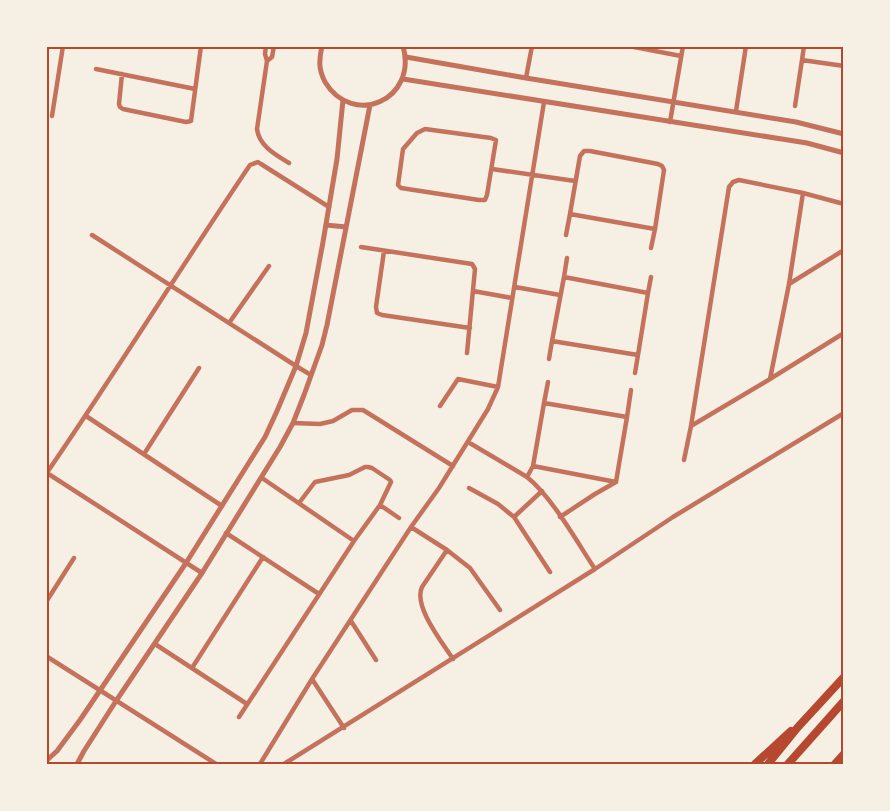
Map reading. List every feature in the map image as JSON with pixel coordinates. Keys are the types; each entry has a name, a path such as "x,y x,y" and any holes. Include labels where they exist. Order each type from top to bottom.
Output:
{"highway":[{"path":"768,765 798,727 843,677"},
{"path":"788,765 843,700"},
{"path":"755,765 786,735 798,727"},
{"path":"835,765 843,754"}],"street":[{"path":"51,116 63,46"},
{"path":"122,74 119,104 123,109 186,122 191,121 201,46"},
{"path":"266,46 267,61 257,129 258,136 273,152 289,163"},
{"path":"267,61 272,57 274,46"},
{"path":"322,46 320,61 322,77 330,90 343,100 361,105 370,105 384,100 396,91 406,68 403,46"},
{"path":"526,78 532,46"},
{"path":"628,46 681,56"},
{"path":"670,122 683,46"},
{"path":"736,111 746,46"},
{"path":"795,106 804,46"},
{"path":"406,57 810,124 843,134"},
{"path":"802,60 843,66"},
{"path":"96,69 195,89"},
{"path":"403,79 807,143 843,153"},
{"path":"51,760 186,562 265,438 296,366 308,323 337,159 343,100"},
{"path":"260,765 312,679 453,466 488,409 498,387 544,102"},
{"path":"77,765 116,701 202,573 262,478 293,423 312,375 327,325 370,105"},
{"path":"425,129 496,140 492,169 485,200 401,188 398,185 403,149 417,133 425,129"},
{"path":"566,235 580,156 584,152 612,156 658,164 664,170 651,248"},
{"path":"202,573 47,474 169,285 250,165 258,162 329,207"},
{"path":"492,169 575,181"},
{"path":"684,460 729,187 733,182 739,180 843,204"},
{"path":"770,379 789,284 803,193"},
{"path":"570,214 655,229"},
{"path":"326,225 346,228"},
{"path":"92,235 312,375"},
{"path":"361,247 472,264 474,269 473,291 467,353"},
{"path":"789,284 843,250"},
{"path":"384,251 375,307 377,313 470,328"},
{"path":"549,359 567,258"},
{"path":"229,323 269,266"},
{"path":"564,277 648,293"},
{"path":"635,373 651,277"},
{"path":"514,287 560,295"},
{"path":"473,291 512,298"},
{"path":"691,426 843,333"},
{"path":"552,340 638,355"},
{"path":"144,454 199,368"},
{"path":"440,406 458,379 498,387"},
{"path":"527,477 533,466 548,382"},
{"path":"616,482 631,390"},
{"path":"544,403 627,417"},
{"path":"293,423 320,424 333,421 352,410 363,410 453,466"},
{"path":"284,765 595,569 673,517 843,413"},
{"path":"86,416 222,506"},
{"path":"468,442 536,484 595,569"},
{"path":"533,466 616,482"},
{"path":"238,717 380,505 391,482 368,467 350,476 315,482 299,503"},
{"path":"262,478 354,541"},
{"path":"560,517 616,482"},
{"path":"469,488 498,504 514,517 550,572"},
{"path":"514,517 542,491"},
{"path":"380,505 399,518"},
{"path":"411,527 470,568 500,610"},
{"path":"226,533 319,594"},
{"path":"447,550 422,587 419,598 426,615 453,659"},
{"path":"192,668 263,557"},
{"path":"46,602 74,558"},
{"path":"351,621 376,660"},
{"path":"155,644 247,704"},
{"path":"46,656 216,765"},
{"path":"312,679 344,728"}]}
